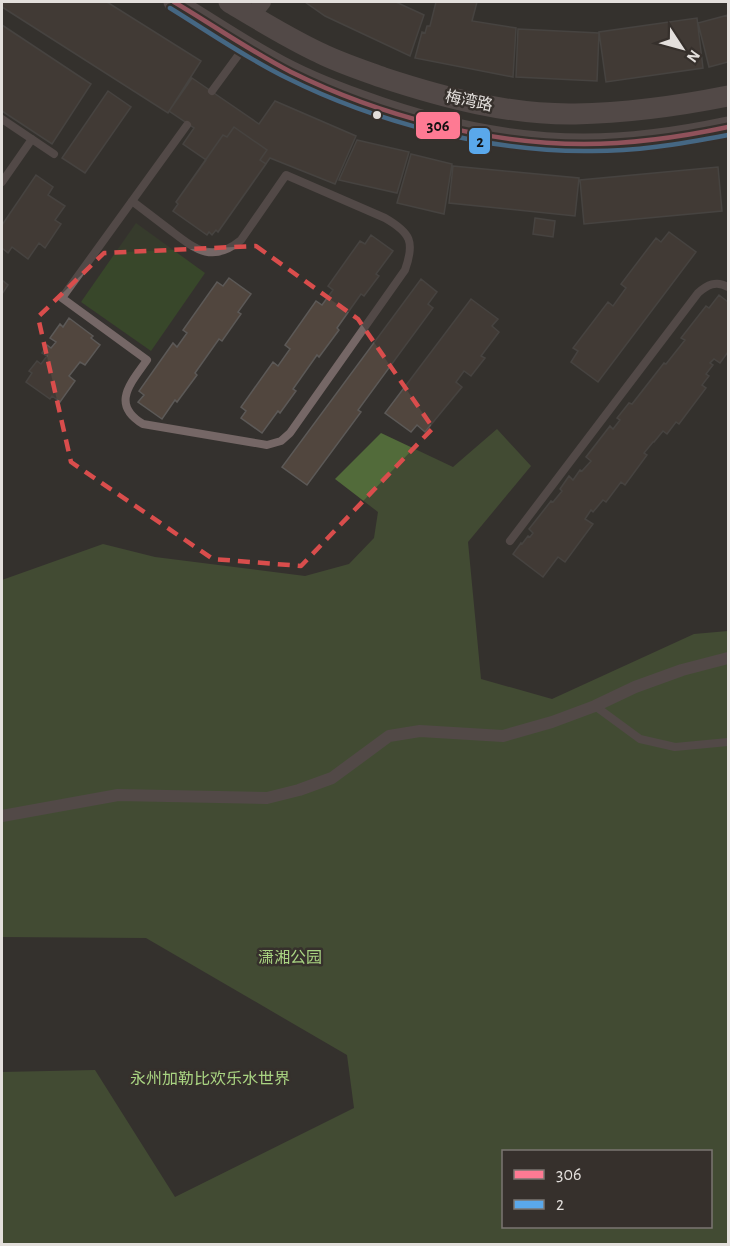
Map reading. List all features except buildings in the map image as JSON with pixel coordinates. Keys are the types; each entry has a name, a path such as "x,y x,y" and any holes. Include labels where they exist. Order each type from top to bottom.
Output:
{"street":[{"name":"梅湾路","path":"174,2 272,62 306,79 392,112 438,125 494,137 584,144 634,142 690,135 729,127"},
{"name":"梅湾路","path":"229,2 257,9 321,54 405,85 490,106 573,114 624,112 676,106 729,96"},
{"path":"2,816 118,795 267,798 332,778 389,736 420,731 503,736 552,722 682,670 729,658"}],"lane":[{"path":"212,91 245,46"},
{"path":"2,119 54,154"},
{"path":"132,201 193,248 212,252 222,251 233,247 241,240 286,175 385,218 399,226 409,239 411,254 405,270 290,433 281,441 267,445 143,424 132,417 127,410 125,399 128,388 147,360 62,298 132,201 187,125"},
{"path":"2,182 32,139"},
{"path":"510,541 698,293 706,286 715,283 729,287"},
{"path":"595,706 640,740 675,747 729,742"}],"highlighted area":[{"path":"256,246 358,319 433,428 301,566 213,559 71,462 38,317 104,253"}],"green space":[{"path":"136,223 205,273 151,351 81,302"},
{"name":"潇湘公园","path":"497,429 531,466 468,542 481,679 552,699 694,634 728,631 728,1244 2,1244 2,1072 95,1070 175,1197 354,1108 347,1055 146,938 2,937 2,580 103,544 155,557 305,576 349,564 374,538 378,512 335,479 381,433 453,467"}],"transit line":[{"name":"306","path":"174,2 246,47 291,72 325,87 396,114 471,133 547,143 584,144 657,139 728,127"},
{"name":"2","path":"170,8 242,53 321,94 394,120 470,140 547,150 584,151 657,147 728,135"}],"park label":[{"name":"永州加勒比欢乐水世界","path":"210,1079"}]}
